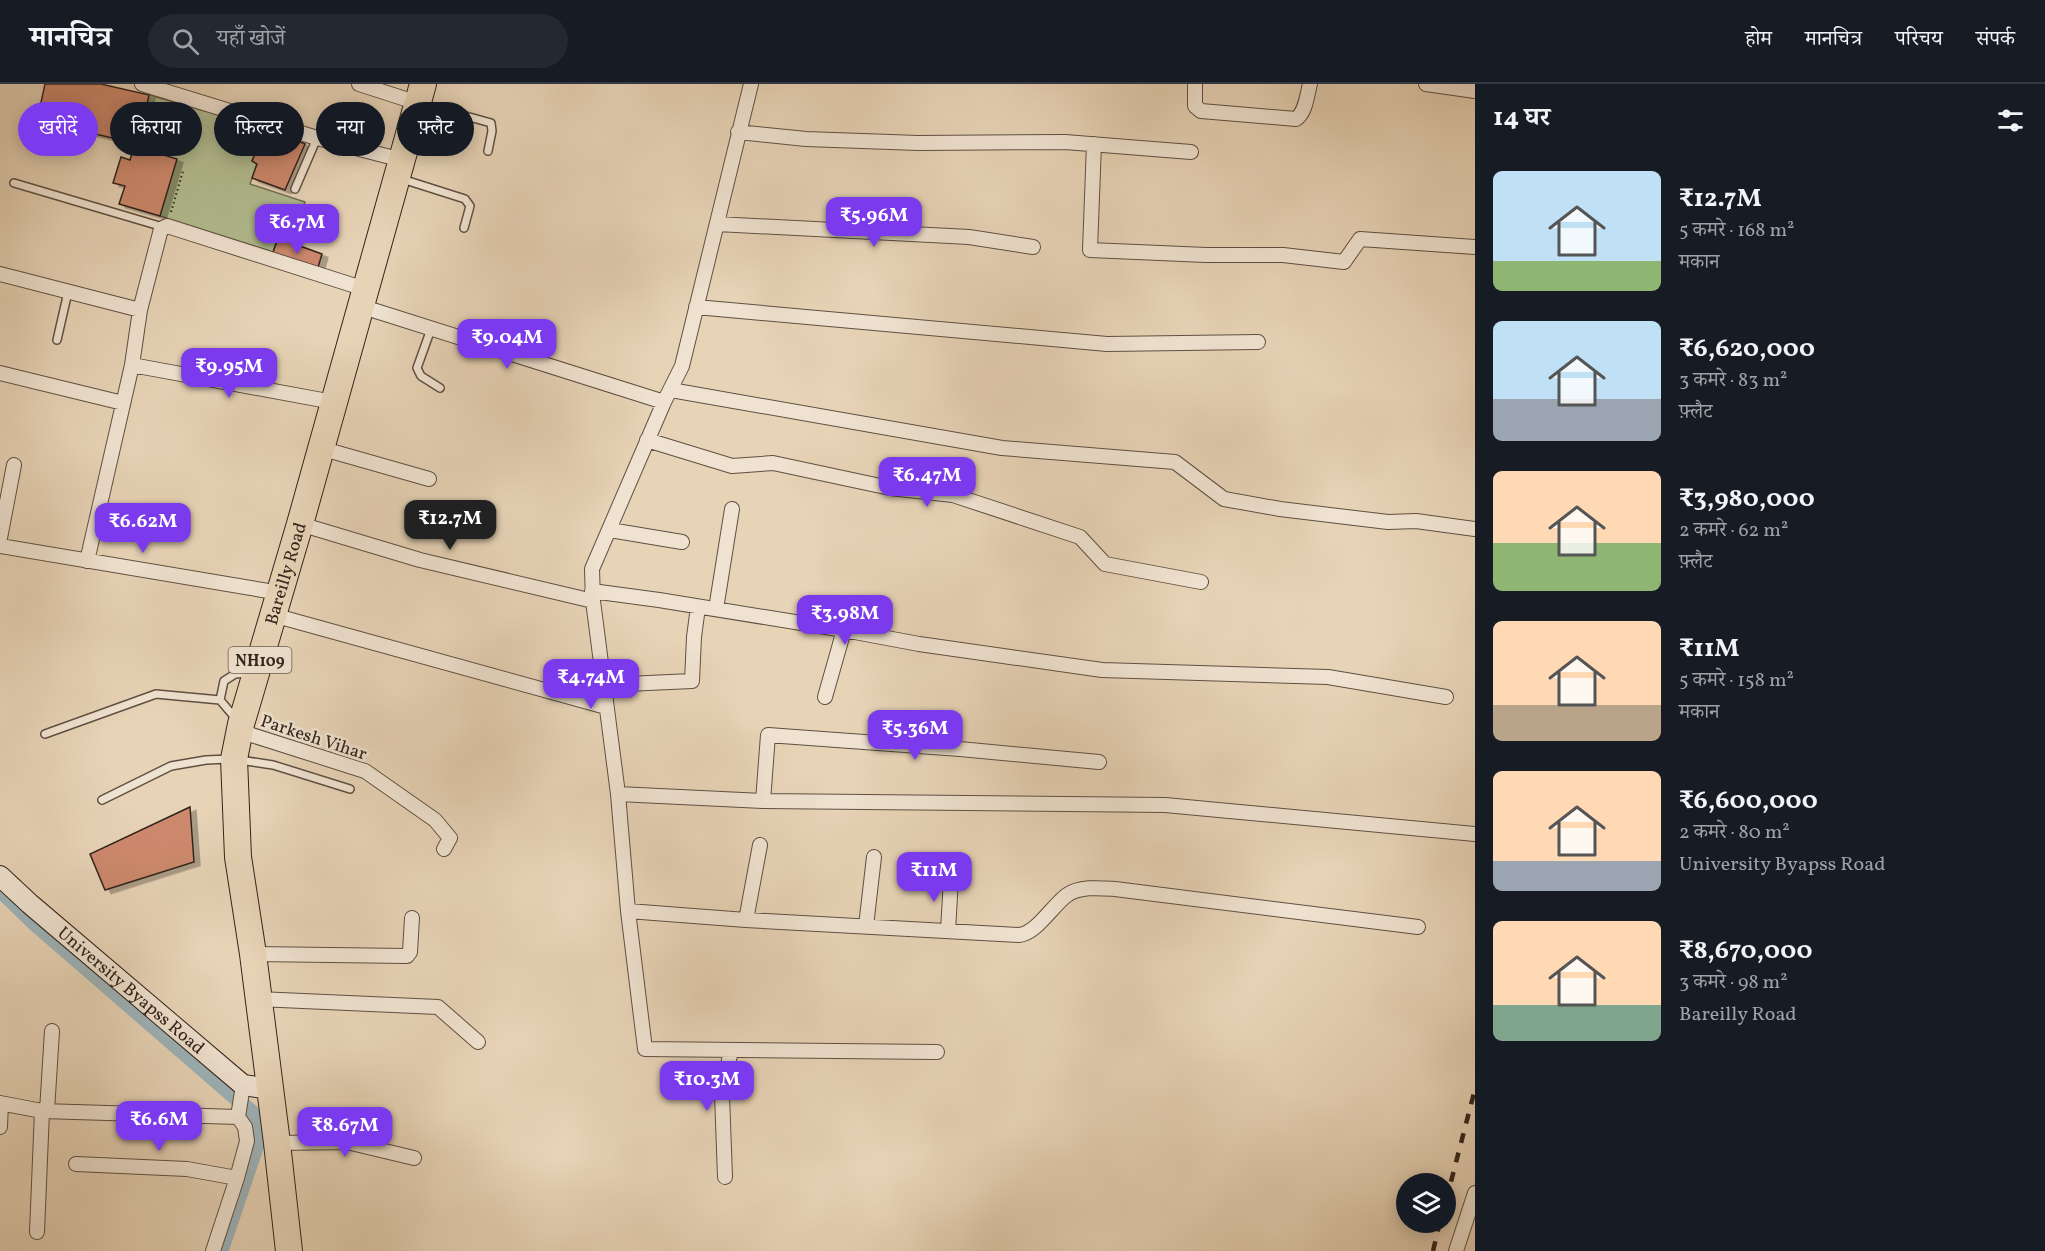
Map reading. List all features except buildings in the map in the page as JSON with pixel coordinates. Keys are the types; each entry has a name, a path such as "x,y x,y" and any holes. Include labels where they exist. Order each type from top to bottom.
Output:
{"highway":[{"name":"Bareilly Road","path":"289,1251 253,954 238,857 234,759 240,728 300,524 420,93"}],"main road":[{"name":"University Byapss Road","path":"0,876 240,1102"},
{"path":"240,1102 270,1089"}],"street":[{"path":"142,84 316,137"},
{"path":"359,84 420,93"},
{"path":"751,84 682,366 647,440 592,569 593,596 618,794 628,911 645,1049 937,1052"},
{"path":"1195,84 1195,106 1201,111 1296,119 1301,116 1310,84"},
{"path":"1426,84 1475,91"},
{"path":"738,132 806,140 907,143 1065,142 1191,152"},
{"path":"1094,144 1090,250 1206,255 1283,255 1344,262 1360,239 1475,247"},
{"path":"365,156 399,169"},
{"path":"717,224 969,237 1033,247"},
{"path":"87,561 132,365 140,309 161,229 165,226 363,298 431,329 667,396 1002,448 1175,462 1224,499 1280,509 1388,522 1416,521 1475,529"},
{"path":"0,274 140,309"},
{"path":"696,307 1107,344 1258,342"},
{"path":"132,365 333,402"},
{"path":"0,373 123,403"},
{"path":"647,440 732,466 773,463 890,488 953,495 1080,537 1105,564 1201,582"},
{"path":"320,448 429,479"},
{"path":"0,538 14,465"},
{"path":"716,609 732,508"},
{"path":"300,524 420,560 593,596 716,609 919,644 1114,672 1156,671 1219,675 1328,677 1446,698"},
{"path":"610,530 682,542"},
{"path":"0,546 87,561 276,604 606,707"},
{"path":"604,685 692,681 698,607"},
{"path":"825,697 844,630"},
{"name":"Parkesh Vihar","path":"240,728 365,771 435,820 450,838 444,849"},
{"path":"763,801 768,735 1099,762"},
{"path":"618,794 763,801 1165,805 1475,834"},
{"path":"746,920 760,845"},
{"path":"866,926 874,857"},
{"path":"948,931 951,878"},
{"path":"628,911 746,920 1024,935 1068,895 1078,890 1115,888 1418,927"},
{"path":"253,954 407,956 410,952 412,918"},
{"path":"258,999 438,1006 478,1042"},
{"path":"37,1232 52,1031"},
{"path":"725,1177 722,1095 731,1050"},
{"path":"0,1127 1,1104 45,1111 240,1102 247,1141 213,1251"},
{"path":"277,1143 347,1142 414,1158"},
{"path":"76,1164 188,1169 237,1179"},
{"path":"1456,1251 1475,1193"}],"lane":[{"path":"420,93 490,123 492,131 488,151"},
{"path":"295,189 316,142"},
{"path":"399,169 465,199 470,206 464,228"},
{"path":"14,183 165,226"},
{"path":"57,340 68,292"},
{"path":"431,329 417,368 421,376 441,388"},
{"path":"240,728 220,700 224,681 235,674 256,672"},
{"path":"45,734 156,694 220,700"},
{"path":"102,800 171,766 206,760 234,759 273,765 350,789"}],"path":[{"path":"165,226 183,171"}],"green space":[{"path":"149,95 174,102 148,102"},
{"path":"202,110 214,113 214,156 254,156 252,161 257,164 250,184 305,202 293,243 278,238 273,252 160,216 141,156 202,156"}],"waterway":[{"path":"0,890 35,924 254,1114 261,1133 221,1251"}],"railway":[{"path":"1453,1173 1475,1089"},
{"path":"1433,1251 1437,1233"}]}
